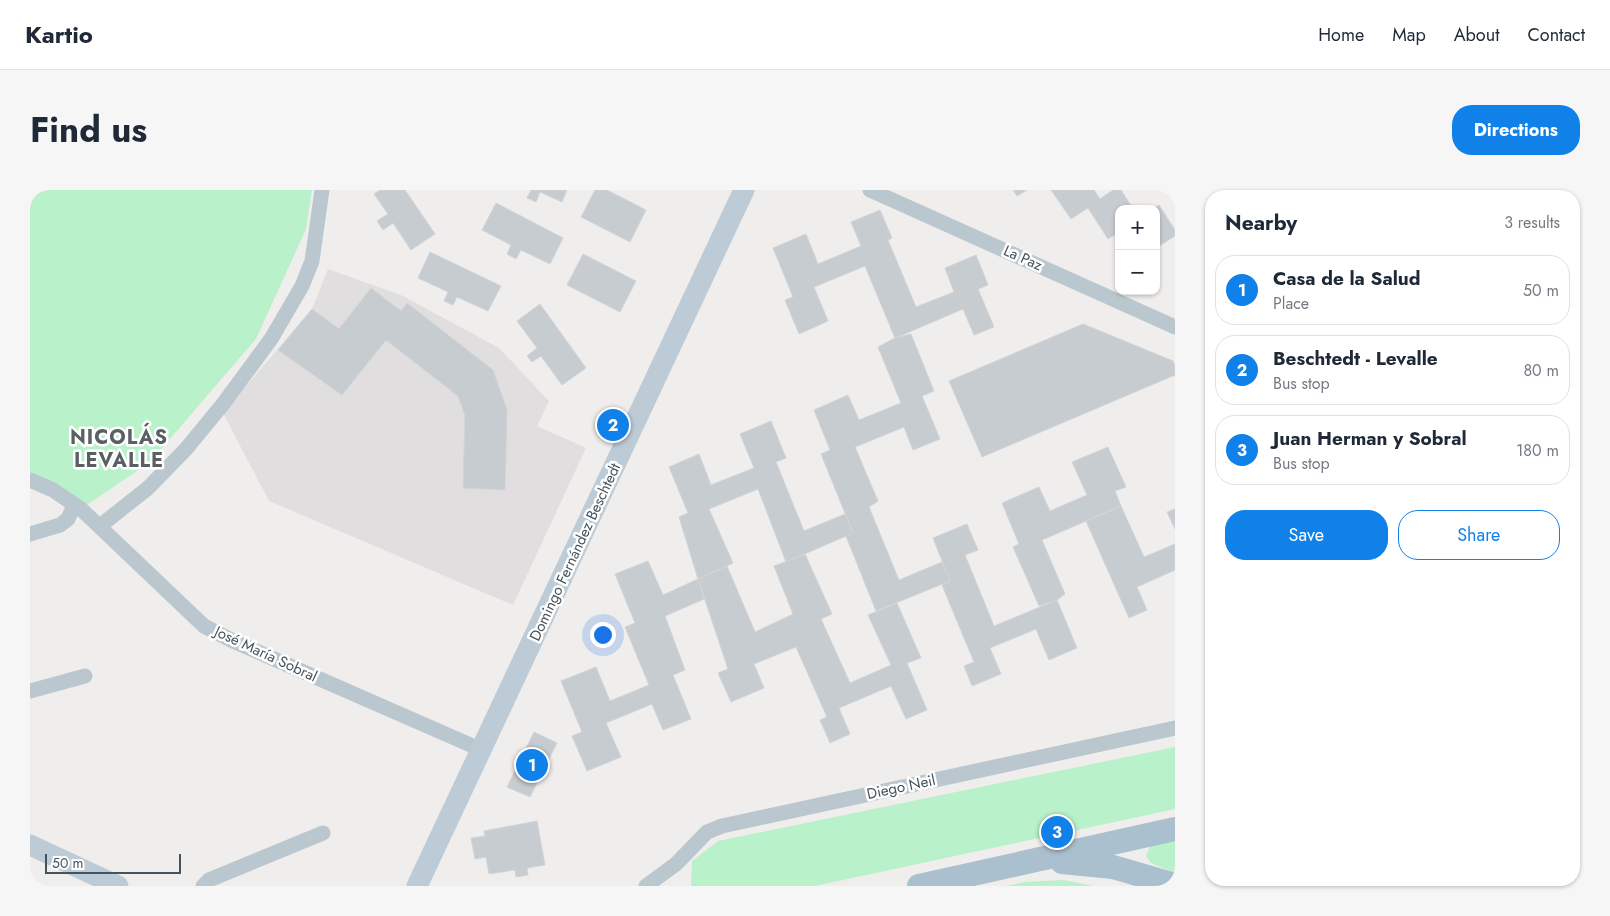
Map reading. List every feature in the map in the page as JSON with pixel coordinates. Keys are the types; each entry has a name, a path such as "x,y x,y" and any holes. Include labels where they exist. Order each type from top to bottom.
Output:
{"main road":[{"path":"919,886 1175,829"},
{"path":"1042,860 1113,867 1175,885"}],"street":[{"path":"100,526 148,488 186,449 223,404 271,339 302,286 312,261 322,190"},
{"name":"Domingo Fernández Beschtedt","path":"417,886 744,190"},
{"name":"La Paz","path":"870,190 1175,327"},
{"name":"José María Sobral","path":"30,480 53,490 100,526 204,626 236,642 482,750"},
{"path":"30,534 60,525 68,519 74,505"},
{"path":"30,691 85,676"},
{"name":"Diego Neil","path":"646,886 676,864 707,832 722,826 1175,728"},
{"path":"203,886 209,880 324,833"},
{"path":"30,845 118,886"}],"shaded area":[{"path":"328,269 401,295 499,348 549,401 537,426 586,448 513,605 269,501 223,413 312,309"}],"green space":[{"path":"30,190 312,190 306,229 256,339 150,462 81,509 30,480"},
{"path":"1175,747 1175,809 815,886 691,886 692,861 718,841"},
{"path":"1175,839 1175,873 1151,863 1146,856 1150,846"},
{"path":"1064,880 1093,886 1005,886 1025,882"}],"building":[{"path":"380,190 405,190 435,234 411,250 393,223 383,230 377,221 388,214 374,194"},
{"path":"531,190 567,190 562,202 540,192 536,202 527,198"},
{"path":"595,190 607,190 646,210 630,242 581,217"},
{"path":"1013,190 1027,190 1017,196"},
{"path":"1051,190 1094,190 1100,199 1113,190 1121,190 1130,205 1115,205 1115,235 1108,239 1088,208 1071,219"},
{"path":"496,203 563,238 550,264 521,250 516,259 507,254 511,245 482,230"},
{"path":"1160,207 1175,230 1175,236 1160,245"},
{"path":"880,210 892,238 888,240 916,307 954,292 945,268 976,255 988,285 978,289 994,327 974,335 963,309 895,338 865,266 814,287 828,321 799,334 785,300 793,297 773,248 806,234 818,264 861,246 851,222"},
{"path":"430,252 501,286 488,311 457,297 453,305 444,301 448,292 418,278"},
{"path":"583,254 636,281 620,312 567,285"},
{"path":"371,288 401,311 407,303 493,370 507,410 505,490 463,488 465,415 458,396 386,340 342,395 278,350 312,309 339,329"},
{"path":"540,304 586,368 562,385 541,356 532,362 527,356 537,348 517,321"},
{"path":"1083,324 1173,361 1175,375 982,457 949,381"},
{"path":"911,334 934,391 922,396 940,439 913,450 904,427 855,447 878,501 869,507 899,580 942,562 950,581 876,611 846,536 853,533 821,454 830,450 814,410 848,395 859,420 901,403 878,347 895,338"},
{"path":"771,421 786,458 776,462 804,531 845,514 853,533 786,562 758,489 709,509 733,563 698,579 679,517 688,513 669,467 699,454 711,485 754,468 740,434"},
{"path":"1108,447 1126,487 1115,491 1121,506 1042,540 1065,594 1057,600 1039,606 1013,547 1019,544 1002,503 1039,487 1050,511 1087,495 1072,462"},
{"path":"1121,506 1144,557 1175,544 1175,570 1137,587 1147,610 1129,618 1086,521"},
{"path":"1175,509 1175,529 1167,512"},
{"path":"967,524 978,550 965,555 994,626 1057,600 1077,648 1049,660 1036,629 990,648 1001,674 972,686 964,666 974,662 942,585 950,581 933,538"},
{"path":"805,554 832,614 821,619 850,683 891,665 868,615 897,603 921,658 907,663 927,710 906,719 891,686 839,708 850,734 830,743 820,720 827,717 796,647 754,664 764,688 731,702 718,673 728,669 698,579 727,566 755,632 793,614 774,566"},
{"path":"648,561 663,595 698,579 704,599 665,616 685,670 673,675 691,719 663,730 652,704 606,723 621,757 587,771 572,736 582,732 561,681 596,667 610,701 649,685 625,627 635,623 615,574"},
{"path":"534,732 557,743 530,797 507,787"},
{"path":"537,821 545,865 527,868 528,875 516,877 515,870 489,874 486,857 475,859 471,838 485,836 484,831"}],"place":[{"name":"Beschtedt - Levalle","path":"613,425"},
{"name":"Casa de la Salud","path":"532,765"},
{"name":"Juan Herman y Sobral","path":"1057,832"}],"district":[{"name":"NICOLÁS LEVALLE","path":"119,448"}]}
